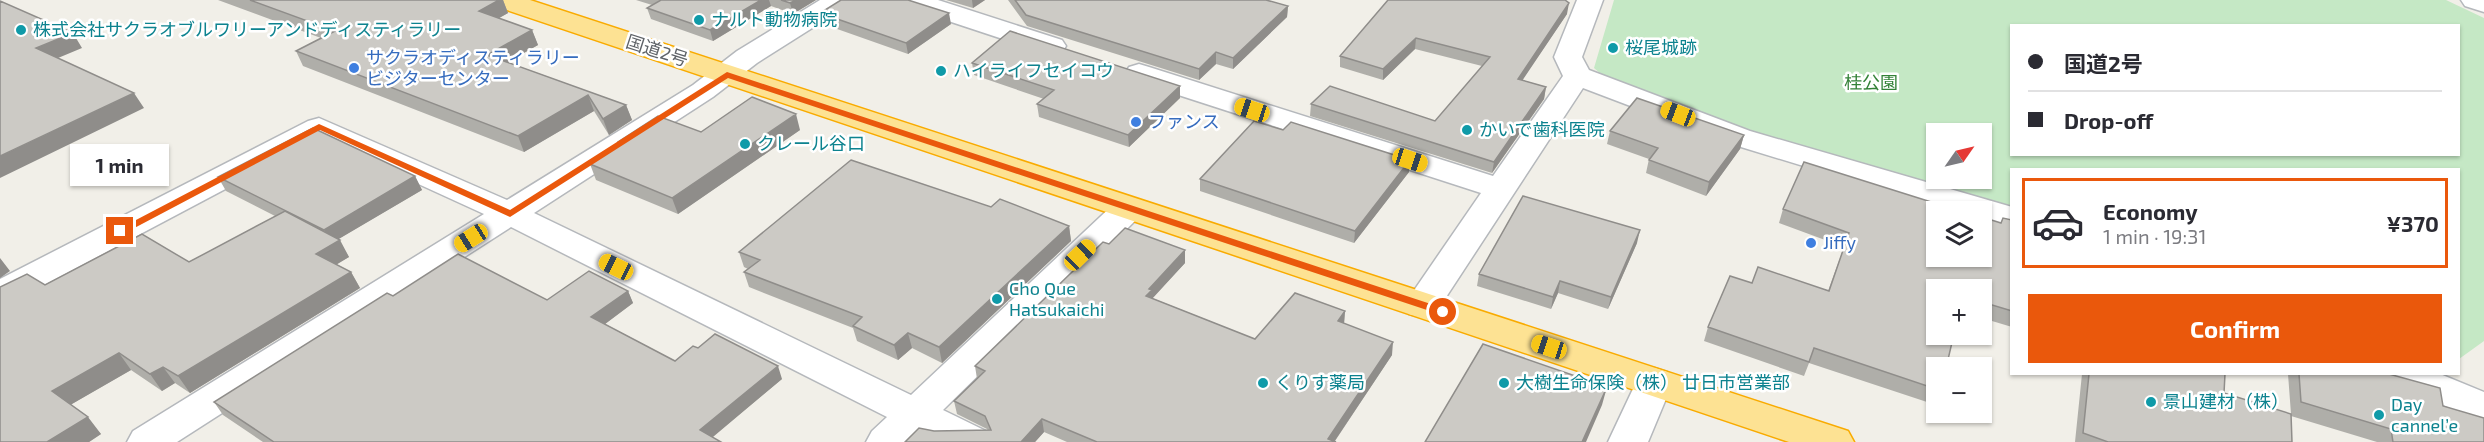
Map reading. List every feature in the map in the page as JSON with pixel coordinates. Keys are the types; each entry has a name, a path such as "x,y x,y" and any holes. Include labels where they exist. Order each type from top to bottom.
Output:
{"highway":[{"name":"国道2号","path":"504,0 1834,442"}],"street":[{"path":"160,439 838,0"},
{"path":"912,0 1072,52"},
{"path":"1590,0 1568,57 1577,75 1739,137 2010,217"},
{"path":"2475,0 2484,4"},
{"path":"1117,66 1500,189"},
{"path":"1422,305 1577,75"},
{"path":"0,294 319,127 510,214 972,442"},
{"path":"886,442 1129,208"},
{"path":"2407,375 2484,408"},
{"path":"1628,442 1654,382"}],"green space":[{"name":"桂公園","path":"1614,0 2446,0 2484,18 2484,341 2460,358 2460,168 2010,168 2010,212 1992,206 1992,201 1973,201 1932,189 1992,189 1992,123 1926,123 1926,187 1741,133 1602,75 1594,68"}],"building":[{"path":"250,0 499,0 479,11 532,30 487,55 626,105 603,119 588,95 518,136 296,51 335,31"},
{"path":"661,0 761,0 710,30 647,8"},
{"path":"841,0 908,0 949,13 906,43 820,13"},
{"path":"1015,0 1266,0 1288,6 1233,58 1216,52 1199,69 1026,15"},
{"path":"1388,0 1565,0 1569,3 1518,79 1546,87 1494,162 1311,104 1330,86 1435,121 1490,57 1416,38 1383,69 1340,56"},
{"path":"0,1 73,33 36,48 134,93 0,156"},
{"path":"1010,31 1180,86 1128,135 1037,104 1054,90 972,63"},
{"path":"752,97 796,114 672,198 590,164 620,145 618,142 658,116 701,132"},
{"path":"1637,98 1744,135 1709,182 1649,160 1658,148 1610,131"},
{"path":"1254,121 1283,130 1291,122 1410,160 1355,231 1200,179"},
{"path":"313,128 415,176 324,230 218,177"},
{"path":"851,160 991,207 1000,199 1069,226 939,347 908,333 894,345 853,326 862,317 744,272 760,260 739,252"},
{"path":"1804,162 1928,201 1926,201 1926,267 1992,267 1992,220 2001,223 2003,218 2010,220 2010,310 1992,305 1992,279 1926,279 1926,345 1951,345 1949,357 1926,357 1926,386 1814,348 1809,362 1708,327 1730,276 1752,283 1758,267 1829,291 1849,233 1783,209"},
{"path":"1523,196 1640,230 1611,297 1560,281 1553,297 1479,274"},
{"path":"285,211 340,240 316,254 351,272 178,376 163,367 150,374 119,353 52,391 88,417 47,442 0,442 0,287 27,274 45,285 142,234 189,262"},
{"path":"1125,228 1185,250 1149,289 1152,290 1146,296 1255,339 1295,293 1345,311 1338,321 1393,342 1328,439 1336,442 1097,442 1042,419 1021,442 905,442 919,428 934,431 991,430 985,416 954,401 985,371 975,366 1103,242 1109,244"},
{"path":"458,254 547,300 589,271 628,291 591,317 675,361 693,346 698,348 715,334 778,366 700,430 721,442 274,442 214,402 387,293 393,296"},
{"name":"大樹生命保険（株） 廿日市営業部","path":"1483,344 1607,387 1582,442 1425,442"},
{"path":"2089,375 2225,375 2224,393 2291,414 2292,442 2108,442 2083,433"},
{"path":"2299,375 2393,375 2440,388 2443,406 2484,418 2484,442 2393,442 2391,429 2301,402"}],"place":[{"name":"ナルト動物病院","path":"699,20"},
{"name":"株式会社サクラオブルワリーアンドディスティラリー","path":"21,30"},
{"name":"桜尾城跡","path":"1613,48"},
{"name":"サクラオディスティラリー ビジターセンター","path":"354,68"},
{"name":"ハイライフセイコウ","path":"941,71"},
{"name":"ファンス","path":"1136,122"},
{"name":"かいで歯科医院","path":"1467,130"},
{"name":"クレール谷口","path":"745,144"},
{"name":"Jiffy","path":"1811,243"},
{"name":"Cho Que Hatsukaichi","path":"997,299"},
{"name":"くりす薬局","path":"1263,383"},
{"name":"大樹生命保険（株） 廿日市営業部","path":"1504,383"},
{"name":"景山建材（株）","path":"2151,402"},
{"name":"Day cannel’e","path":"2379,415"}],"route":[{"path":"120,231 319,127 510,214 727,74 1443,312"}]}
